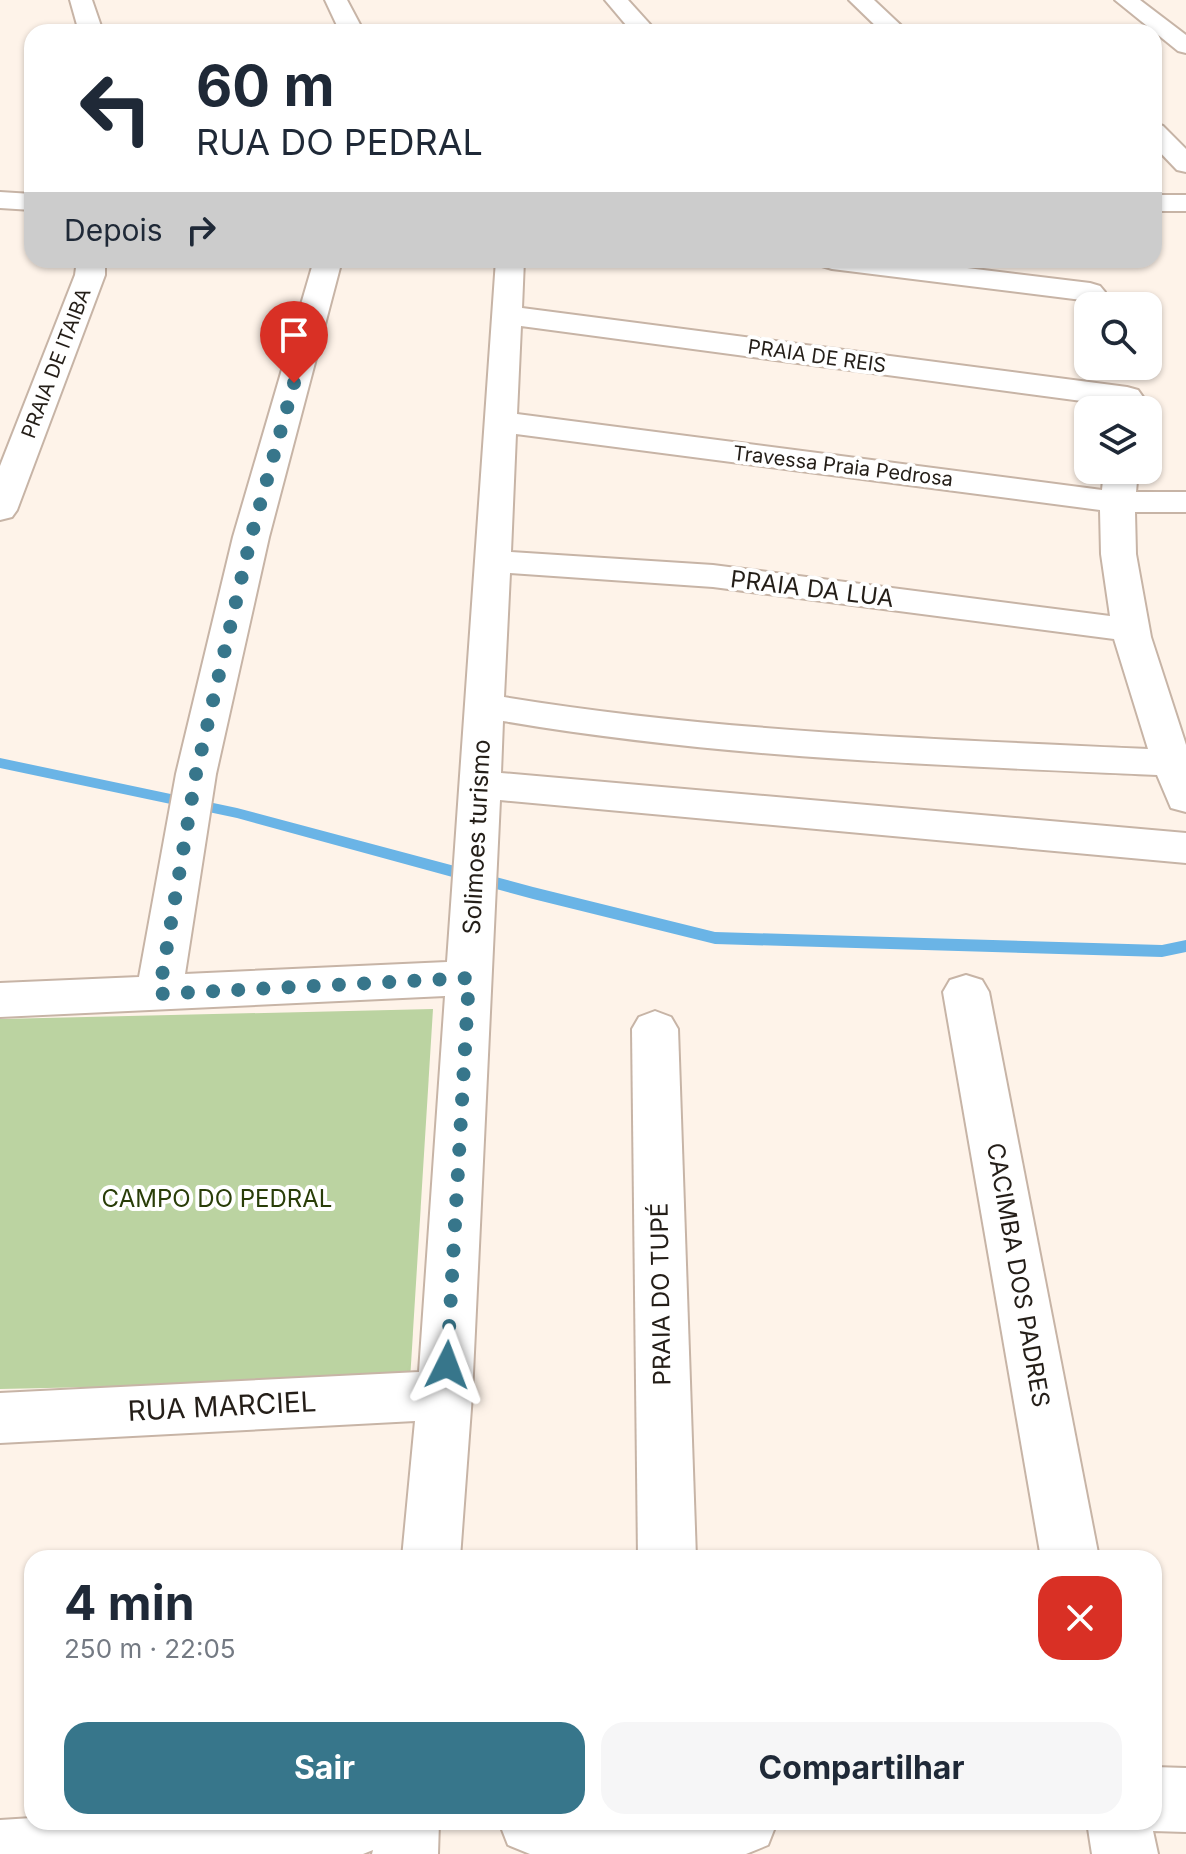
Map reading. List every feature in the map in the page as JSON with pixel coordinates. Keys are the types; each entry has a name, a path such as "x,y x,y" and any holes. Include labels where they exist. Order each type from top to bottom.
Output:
{"street":[{"path":"81,0 88,24"},
{"path":"336,0 348,24"},
{"path":"616,0 638,24"},
{"path":"860,0 887,24"},
{"path":"1126,0 1160,24"},
{"path":"1162,25 1184,41"},
{"path":"1162,42 1184,41"},
{"path":"1162,139 1186,164"},
{"path":"0,200 24,202"},
{"path":"1162,203 1186,203"},
{"name":"PRAIA DE ITAIBA","path":"0,510 90,268"},
{"path":"159,994 196,774 251,537 326,268"},
{"name":"Solimoes turismo","path":"432,1550 445,1395 510,268"},
{"path":"886,268 1074,296"},
{"path":"1079,268 1090,292"},
{"name":"PRAIA DE REIS","path":"507,315 1074,396"},
{"name":"Travessa Praia Pedrosa","path":"500,422 1120,486 1186,502"},
{"path":"485,706 611,727 898,750 1179,781 1129,630 1120,583 1120,486"},
{"name":"PRAIA DA LUA","path":"493,561 713,576 1129,630"},
{"path":"480,785 1186,848"},
{"path":"0,1000 469,978"},
{"name":"CACIMBA DOS PADRES","path":"966,992 1069,1550"},
{"name":"PRAIA DO TUPÉ","path":"655,1029 667,1550"},
{"name":"RUA MARCIEL","path":"0,1418 445,1395"},
{"path":"1162,1799 1186,1800"},
{"path":"0,1853 269,1830"},
{"path":"405,1854 406,1830"},
{"path":"1120,1830 1125,1854"}],"green space":[{"name":"CAMPO DO PEDRAL","path":"433,1009 410,1380 0,1389 0,1019"}],"waterway":[{"path":"0,763 237,813 533,893 715,938 1162,951 1186,946"}],"route":[{"path":"294,383 251,537 196,774 159,994 469,978 447,1365"}]}
